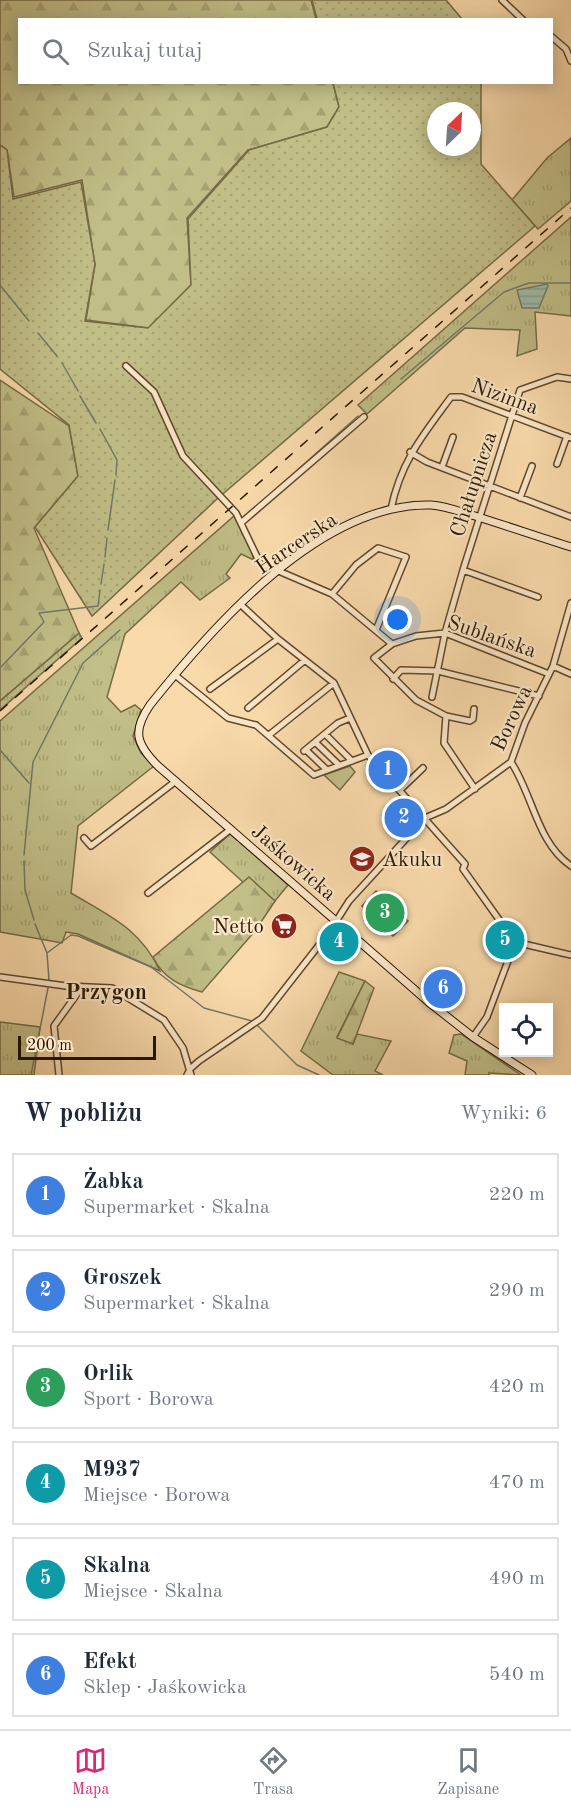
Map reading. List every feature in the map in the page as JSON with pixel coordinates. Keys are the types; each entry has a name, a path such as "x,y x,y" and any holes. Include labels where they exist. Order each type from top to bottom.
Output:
{"street":[{"path":"502,0 521,18"},
{"path":"553,38 569,50 571,61"},
{"path":"126,366 154,392 183,456 209,486 232,507 242,522 257,560 332,594 392,644 374,658 416,700 446,716 470,721 474,709"},
{"name":"Chałupnicza","path":"432,697 445,633 463,570 520,390 556,377 571,379"},
{"name":"Nizinna","path":"391,509 403,467 410,452 451,397 462,396 569,437 557,464"},
{"path":"242,522 364,417"},
{"path":"442,467 453,437"},
{"path":"410,452 442,467 571,517"},
{"path":"520,498 532,466"},
{"name":"Harcerska","path":"175,675 202,642 240,604 280,571 310,548 347,526 391,509 434,505 571,547"},
{"path":"332,594 356,565 378,548 406,557 376,630"},
{"name":"Chałupnicza","path":"463,570 538,597"},
{"name":"Borowa","path":"189,1073 256,1024 337,921 349,901 425,818 446,809 511,762 553,666 571,603"},
{"path":"240,604 278,639 334,683 368,755 465,864 463,869 515,942 568,955 571,961"},
{"name":"Sublańska","path":"392,644 416,636 445,633 549,674"},
{"path":"210,689 278,639"},
{"path":"248,708 305,660"},
{"name":"Sublańska","path":"553,666 571,674"},
{"path":"393,679 401,670 438,671 539,696"},
{"path":"175,675 222,715 234,721 256,725 314,775 368,755"},
{"name":"Jaśkowicka","path":"175,675 142,717 138,730 145,753 473,1037 532,1075"},
{"path":"269,735 334,683"},
{"path":"446,716 444,742 475,789"},
{"path":"327,770 305,751 338,723 350,717"},
{"path":"325,734 352,761"},
{"path":"315,742 339,765"},
{"path":"511,762 531,800 549,845 571,866"},
{"path":"400,790 423,768"},
{"path":"84,838 91,846 176,781"},
{"name":"Jaśkowicka","path":"148,893 231,829"},
{"path":"473,1037 488,1017 509,951 515,942"},
{"path":"0,977 82,987 112,988 164,1020 183,1048 189,1073"},
{"path":"59,1075 54,1026 82,987"}],"green space":[{"path":"0,0 311,0 316,18 18,18 18,84 333,84 339,107 327,127 248,150 187,218 191,285 149,328 86,320 95,265 82,180 14,197 7,150 0,145"},
{"path":"312,0 446,0 461,18 317,18"},
{"path":"333,84 481,84 481,102 427,102 427,156 481,156 481,164 535,226 217,499 92,616 35,527 78,476 69,425 0,369 0,145 7,150 13,199 81,182 95,264 85,321 148,328 191,285 188,219 249,150 327,127 339,107"},
{"path":"571,138 571,201 538,229 512,200 547,158"},
{"path":"571,217 571,316 535,312 537,349 517,356 520,330 465,328 367,414 358,405"},
{"path":"0,380 69,426 78,476 34,528 79,633 0,701"},
{"path":"234,516 249,544 254,560 241,554 226,574 230,578 200,600 181,582 125,634 107,697 121,712 135,705 141,710 133,736 141,753 154,766 78,826 71,893 111,916 133,933 152,956 160,971 78,934 66,932 62,943 0,932 0,721"},
{"path":"79,633 82,638 0,710 0,701"},
{"path":"350,766 355,772 340,790 324,775"},
{"path":"231,833 288,885 275,901 249,878 244,883 210,852"},
{"path":"249,877 275,901 255,931 202,992 179,984 167,976 153,957"},
{"path":"376,891 408,921 393,936 362,906"},
{"path":"339,972 365,981 337,1037 353,1044 357,1034 391,1041 375,1071 383,1075 333,1075 301,1051"},
{"path":"365,981 374,988 353,1044 337,1038"},
{"path":"0,1022 40,1027 34,1075 0,1075"},
{"path":"461,1034 521,1075 489,1073 489,1075 465,1075 467,1061 449,1053 454,1035"}],"shaded area":[{"path":"547,284 539,308 522,308 517,290"}],"waterway":[{"path":"401,379 504,292 529,283 571,283"},
{"path":"0,285 29,321"},
{"path":"38,333 57,356"},
{"path":"62,363 78,391"},
{"path":"80,396 96,423"},
{"path":"276,489 358,416"},
{"path":"100,429 117,460 116,475"},
{"path":"108,530 115,480"},
{"path":"105,557 107,538"},
{"path":"101,584 104,564"},
{"path":"0,668 44,622 39,613 98,606 100,590"},
{"path":"24,855 33,762 83,663 120,630"},
{"path":"0,750 29,783"},
{"path":"24,861 25,890 34,920"},
{"path":"35,924 47,953 49,980"},
{"path":"47,953 71,935 78,936 151,967 204,1008 252,1021"},
{"path":"31,1075 48,988"},
{"path":"256,1024 297,1065 319,1075"}],"railway":[{"path":"0,711 571,208"}],"place":[{"name":"Żabka","path":"388,770"},
{"name":"Groszek","path":"404,818"},
{"name":"Akuku","path":"362,859"},
{"name":"Orlik","path":"385,913"},
{"name":"Netto","path":"284,926"},
{"name":"Skalna","path":"505,940"},
{"name":"M937","path":"339,942"},
{"name":"Efekt","path":"443,989"}],"district":[{"name":"Przygon","path":"106,991"}]}
